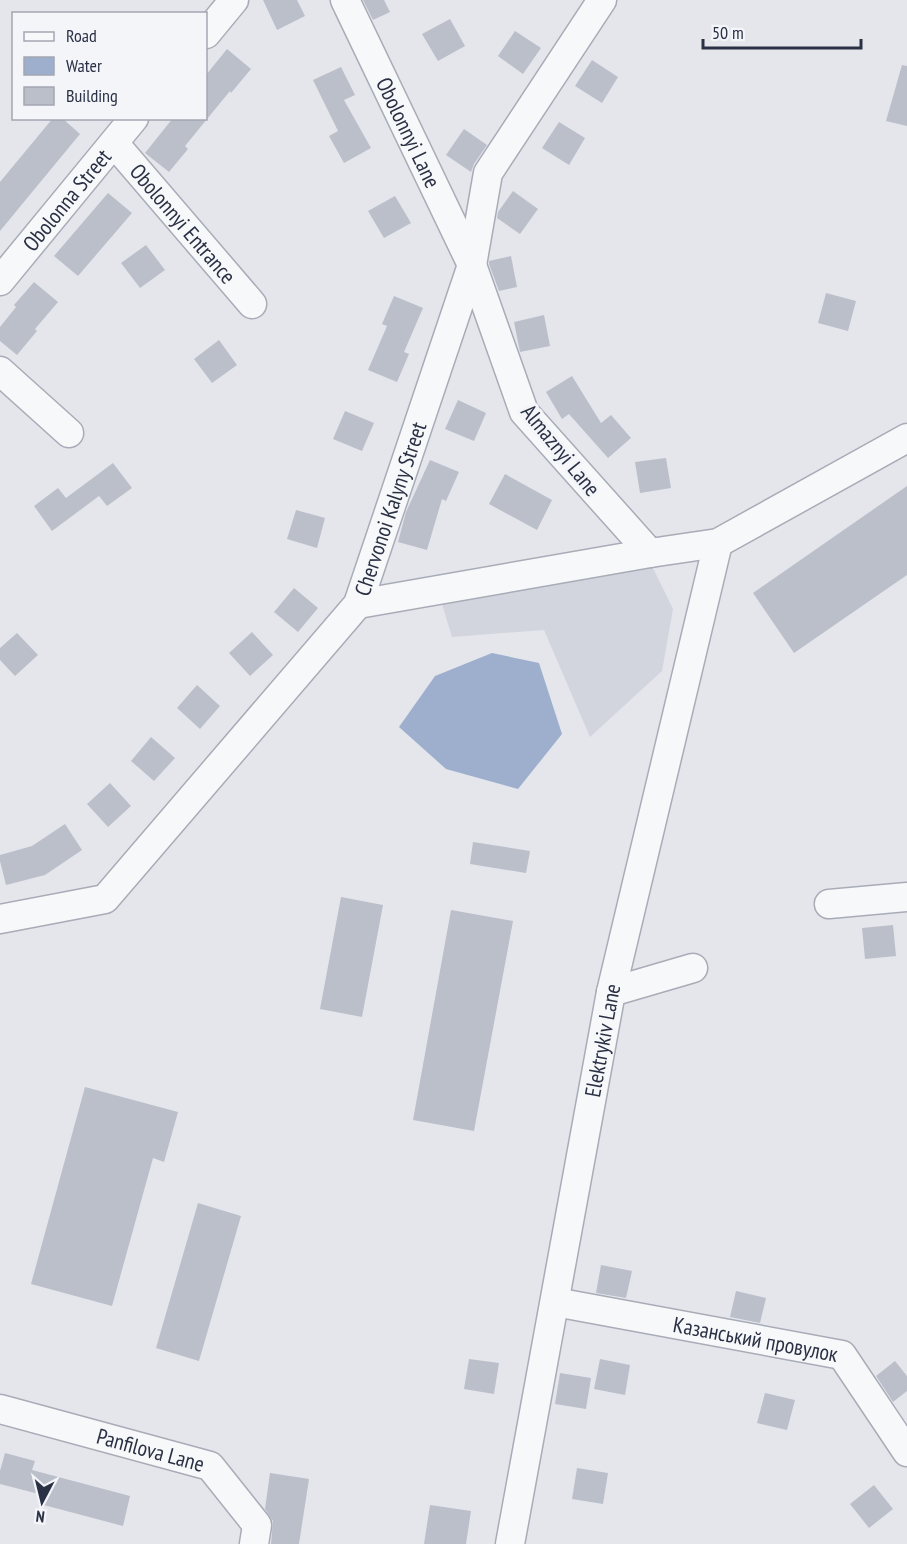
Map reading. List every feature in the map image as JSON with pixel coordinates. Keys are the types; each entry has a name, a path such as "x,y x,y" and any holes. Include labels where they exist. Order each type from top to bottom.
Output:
{"street":[{"path":"207,33 234,0"},
{"name":"Obolonnyi Lane","path":"345,0 472,265"},
{"name":"Chervonoi Kalyny Street","path":"0,919 105,898 358,604 472,265 488,173 602,0"},
{"name":"Obolonna Street","path":"0,281 132,120"},
{"name":"Obolonnyi Entrance","path":"114,143 252,304"},
{"name":"Almaznyi Lane","path":"472,265 524,412 650,553"},
{"path":"0,371 69,433"},
{"path":"358,604 718,543 907,438"},
{"name":"Elektrykiv Lane","path":"510,1544 611,992 718,543"},
{"path":"829,904 907,897"},
{"path":"611,992 693,968"},
{"name":"Казанський провулок","path":"555,1302 842,1355 907,1452"},
{"name":"Panfilova Lane","path":"0,1409 210,1466 256,1525 254,1544"}],"shaded area":[{"path":"652,566 673,609 662,671 590,737 544,630 452,637 442,604"}],"water":[{"path":"492,653 539,663 562,734 518,789 446,769 399,727 435,676"}],"building":[{"path":"263,0 297,0 305,16 277,30"},
{"path":"363,0 384,0 390,12 373,20"},
{"path":"450,19 465,46 438,61 422,34"},
{"path":"515,31 541,48 523,74 498,56"},
{"path":"227,49 251,69 207,119 207,74"},
{"path":"592,60 618,77 602,103 575,86"},
{"path":"902,65 907,66 907,126 886,121"},
{"path":"341,67 355,95 344,100 371,148 344,163 329,136 338,131 313,80"},
{"path":"51,120 64,120 80,134 0,231 0,182"},
{"path":"171,120 206,120 185,146 188,149 169,172 145,153"},
{"path":"559,122 585,138 569,165 542,148"},
{"path":"464,129 487,145 471,172 446,155"},
{"path":"513,191 538,209 520,234 497,218 498,212"},
{"path":"108,193 132,213 78,276 54,256"},
{"path":"395,196 411,223 384,238 368,211"},
{"path":"146,245 165,270 140,288 121,263"},
{"path":"511,256 517,287 499,291 489,261"},
{"path":"34,282 58,302 17,355 0,341 0,327 16,307 14,305"},
{"path":"826,293 856,301 848,331 818,323"},
{"path":"394,296 423,308 404,352 409,354 397,382 368,370 387,326 382,324"},
{"path":"544,315 550,346 520,352 514,322"},
{"path":"219,340 237,365 212,383 194,359"},
{"path":"572,376 601,423 611,415 631,438 608,458 569,414 562,419 546,392"},
{"path":"458,400 486,413 474,441 445,429"},
{"path":"345,411 374,423 362,451 333,439"},
{"path":"666,458 671,488 640,493 635,462"},
{"path":"430,460 459,472 446,501 442,499 427,550 398,542 406,512"},
{"path":"113,463 132,488 107,506 99,496 52,531 34,506 58,488 66,498"},
{"path":"505,474 552,500 537,530 489,504"},
{"path":"907,486 907,575 794,653 753,593"},
{"path":"296,510 325,518 317,548 287,539"},
{"path":"294,588 318,608 298,632 274,612"},
{"path":"252,632 273,655 250,676 229,653"},
{"path":"17,633 38,655 15,676 0,660 0,648"},
{"path":"197,685 220,706 200,729 177,708"},
{"path":"151,737 175,758 154,781 131,761"},
{"path":"110,783 131,806 108,827 87,804"},
{"path":"65,824 82,850 45,875 6,885 0,855 32,846"},
{"path":"473,842 530,851 526,873 470,864"},
{"path":"341,897 383,905 362,1017 320,1009"},
{"path":"451,910 513,921 474,1131 413,1120"},
{"path":"893,925 896,956 865,959 862,928"},
{"path":"85,1087 178,1112 164,1162 153,1158 112,1306 31,1284"},
{"path":"198,1203 241,1216 199,1361 156,1348"},
{"path":"601,1265 632,1271 626,1298 596,1293"},
{"path":"736,1291 766,1298 760,1323 730,1317"},
{"path":"469,1359 499,1363 494,1394 464,1389"},
{"path":"600,1359 630,1365 625,1395 594,1389"},
{"path":"895,1361 907,1376 907,1391 893,1402 876,1376"},
{"path":"560,1373 591,1378 586,1409 555,1404"},
{"path":"765,1393 795,1400 787,1430 757,1423"},
{"path":"5,1453 35,1461 32,1470 130,1496 123,1526 40,1504 43,1495 0,1484 0,1471"},
{"path":"577,1468 608,1473 603,1504 572,1499"},
{"path":"270,1473 309,1479 299,1544 271,1544 273,1521 265,1509"},
{"path":"874,1485 893,1509 869,1528 850,1504"},
{"path":"430,1505 471,1511 466,1544 424,1544"}]}
